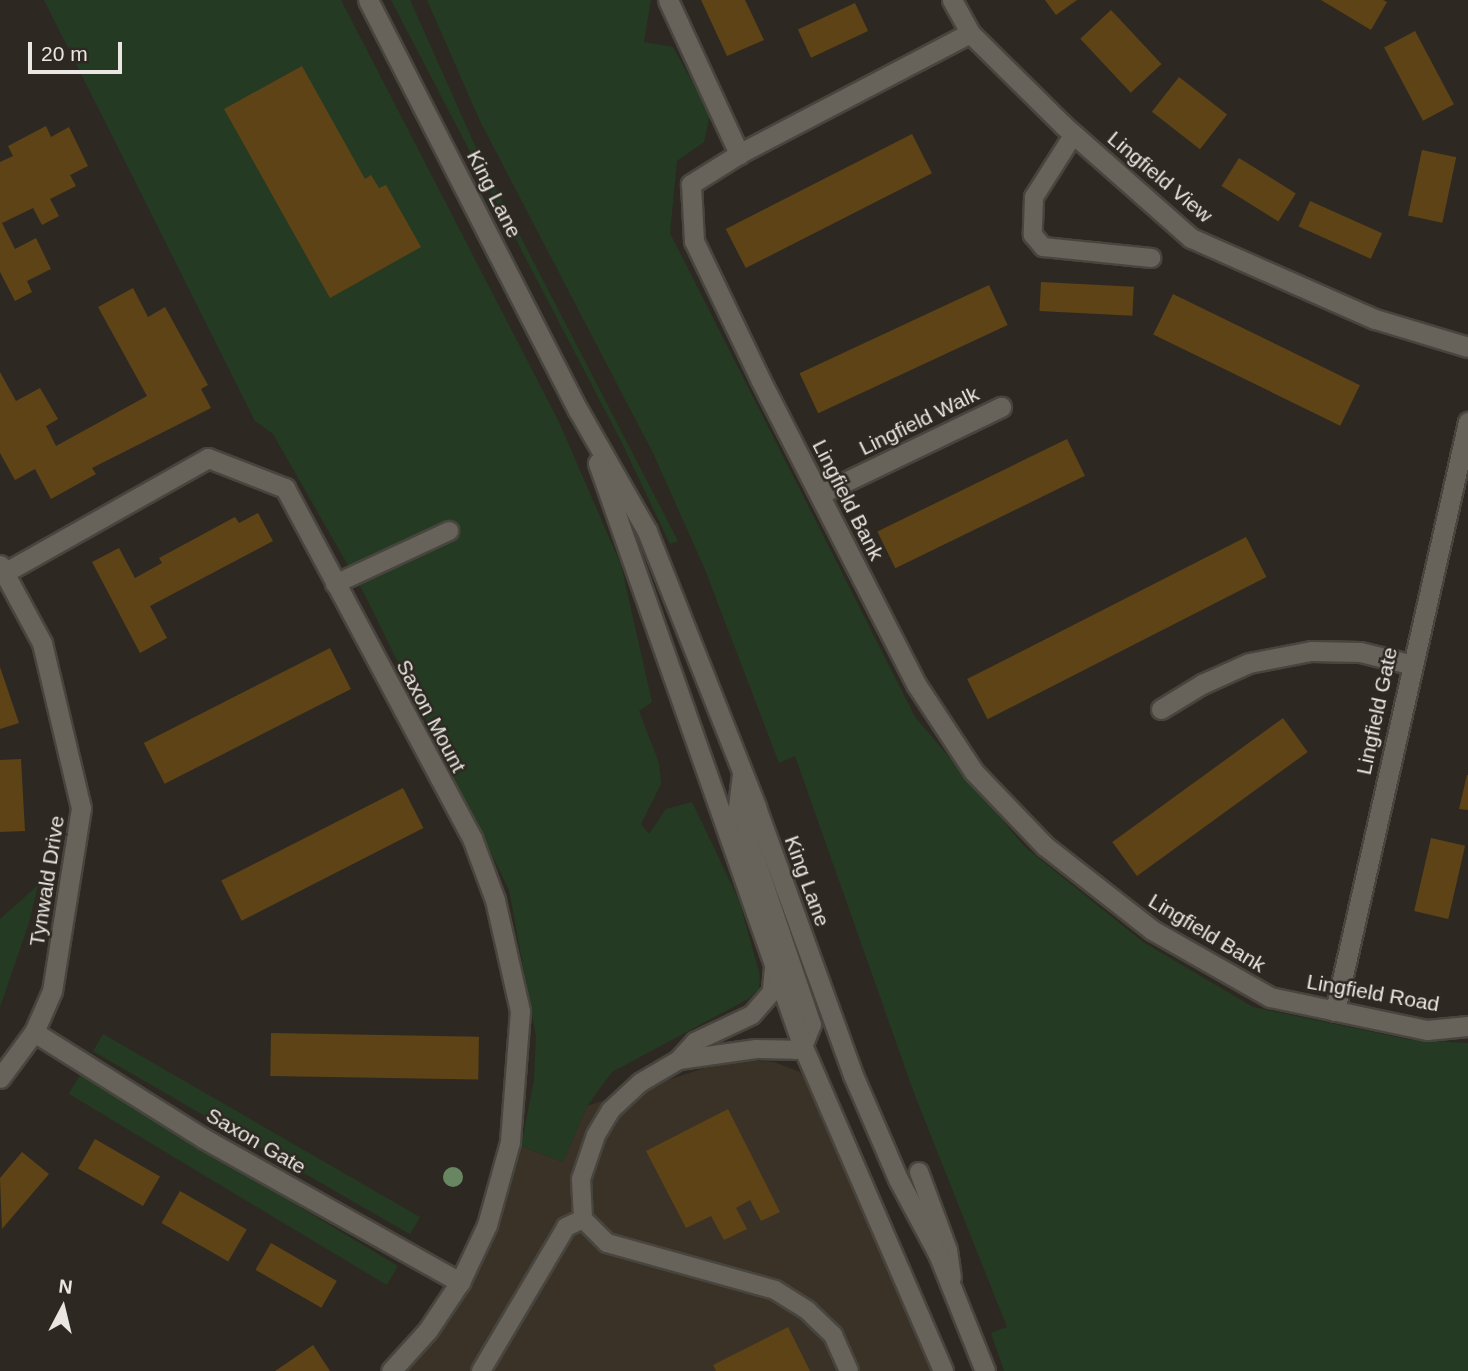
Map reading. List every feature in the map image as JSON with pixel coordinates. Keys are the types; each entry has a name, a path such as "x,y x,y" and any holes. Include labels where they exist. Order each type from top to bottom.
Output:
{"street":[{"name":"King Lane","path":"369,0 578,410 647,531 742,774 853,1075 898,1179 939,1254 957,1307 985,1371"},
{"path":"668,0 739,153"},
{"name":"Lingfield View","path":"952,0 970,33 1073,134 1191,238 1375,319 1468,347"},
{"name":"Lingfield Bank","path":"970,33 739,153 691,184 694,241 916,684 974,772 1045,846 1152,930 1270,997"},
{"name":"Lingfield Walk","path":"820,494 1001,407"},
{"name":"King Lane","path":"578,410 803,1047 943,1371"},
{"name":"Lingfield Gate","path":"1335,1011 1410,664 1468,422"},
{"name":"Saxon Mount","path":"2,569 208,458 285,488 472,838 495,900 520,1011 510,1142 487,1225 460,1282 429,1329 391,1371"},
{"name":"Tynwald Drive","path":"0,1078 34,1032 52,991 82,808 42,643 2,569"},
{"path":"1161,709 1202,684 1249,663 1311,651 1360,652 1410,664"},
{"name":"Lingfield Road","path":"1270,997 1427,1030 1468,1026"},
{"name":"Saxon Gate","path":"34,1032 203,1138 460,1282"}],"lane":[{"path":"1073,134 1034,197 1033,234 1043,247 1151,258"},
{"path":"335,583 449,531"},
{"path":"679,1060 803,1047 812,1025 738,807 742,774"},
{"path":"775,964 772,992 752,1015 695,1042 679,1060 640,1083 611,1110 581,1179 583,1219 607,1243 775,1290 808,1311 833,1335 849,1371"},
{"path":"919,1172 948,1250 957,1307"},
{"path":"481,1371 566,1227 583,1219"}],"shaded area":[{"path":"733,1059 774,1062 800,1072 832,1121 943,1371 391,1371 460,1282 510,1142 563,1162 587,1106"}],"green space":[{"path":"44,0 341,0 559,422 621,565 652,702 639,711 659,763 661,784 641,824 649,834 666,809 692,802 739,900 760,976 759,989 748,999 612,1072 587,1106 563,1162 521,1146 534,1080 536,1036 509,890 365,595 273,434 255,421"},
{"path":"391,0 410,0 485,168 678,541 670,544 621,441"},
{"path":"427,0 651,0 644,42 673,47 710,114 704,142 677,161 670,233 915,717 1025,847 1143,942 1253,1007 1411,1040 1468,1043 1468,1371 1004,1371 991,1333 1007,1327 914,1093 795,756 779,763 704,567 653,453 480,121"},
{"path":"38,885 29,923 0,1007 0,919"},
{"path":"103,1034 420,1217 410,1234 93,1051"},
{"path":"80,1075 398,1266 387,1285 69,1094"}],"building":[{"path":"701,0 745,0 764,40 727,56"},
{"path":"1045,0 1077,0 1056,15"},
{"path":"1321,0 1383,0 1387,2 1371,30"},
{"path":"855,3 868,31 811,58 798,30"},
{"path":"1111,10 1161,64 1131,93 1080,39"},
{"path":"1415,31 1454,104 1423,121 1384,47"},
{"path":"302,66 365,179 371,175 379,188 386,185 421,247 330,298 224,109"},
{"path":"1179,77 1227,115 1200,149 1152,112"},
{"path":"46,126 51,137 69,127 88,166 70,175 76,186 50,199 59,216 42,225 33,208 2,223 15,249 36,238 51,269 27,281 32,292 15,301 0,272 0,162 13,156 8,146"},
{"path":"912,134 932,173 746,268 726,229"},
{"path":"1422,150 1456,157 1442,223 1408,216"},
{"path":"1239,158 1296,194 1278,221 1222,186"},
{"path":"1310,201 1382,233 1371,259 1299,227"},
{"path":"1041,282 1134,287 1132,316 1039,311"},
{"path":"989,285 1008,325 818,413 800,373"},
{"path":"133,288 148,317 165,307 208,385 201,389 211,408 92,468 96,474 51,499 35,469 15,480 0,453 0,372 16,401 40,388 58,419 46,426 56,446 147,396 98,307"},
{"path":"1173,294 1360,385 1340,426 1153,334"},
{"path":"1067,439 1085,476 895,568 877,531"},
{"path":"258,513 273,541 150,606 167,638 140,653 92,562 119,548 135,578 162,563 159,558 235,517 239,523"},
{"path":"1246,537 1266,577 988,719 967,679"},
{"path":"330,648 351,689 165,784 144,743"},
{"path":"0,667 19,723 0,729"},
{"path":"1283,718 1308,752 1137,876 1112,842"},
{"path":"21,759 25,831 0,832 0,760"},
{"path":"1468,775 1468,810 1459,809"},
{"path":"403,788 423,828 242,921 221,881"},
{"path":"1431,838 1465,846 1448,919 1414,911"},
{"path":"271,1033 479,1037 478,1080 270,1076"},
{"path":"728,1109 780,1212 761,1221 750,1200 736,1208 747,1229 724,1240 711,1216 686,1228 646,1151"},
{"path":"95,1139 160,1176 143,1206 78,1168"},
{"path":"22,1152 49,1174 2,1229 0,1178"},
{"path":"180,1191 247,1230 228,1262 162,1223"},
{"path":"271,1243 337,1281 321,1308 256,1270"},
{"path":"788,1327 810,1371 716,1371 713,1365"},
{"path":"313,1345 330,1371 275,1371 284,1365"}]}
